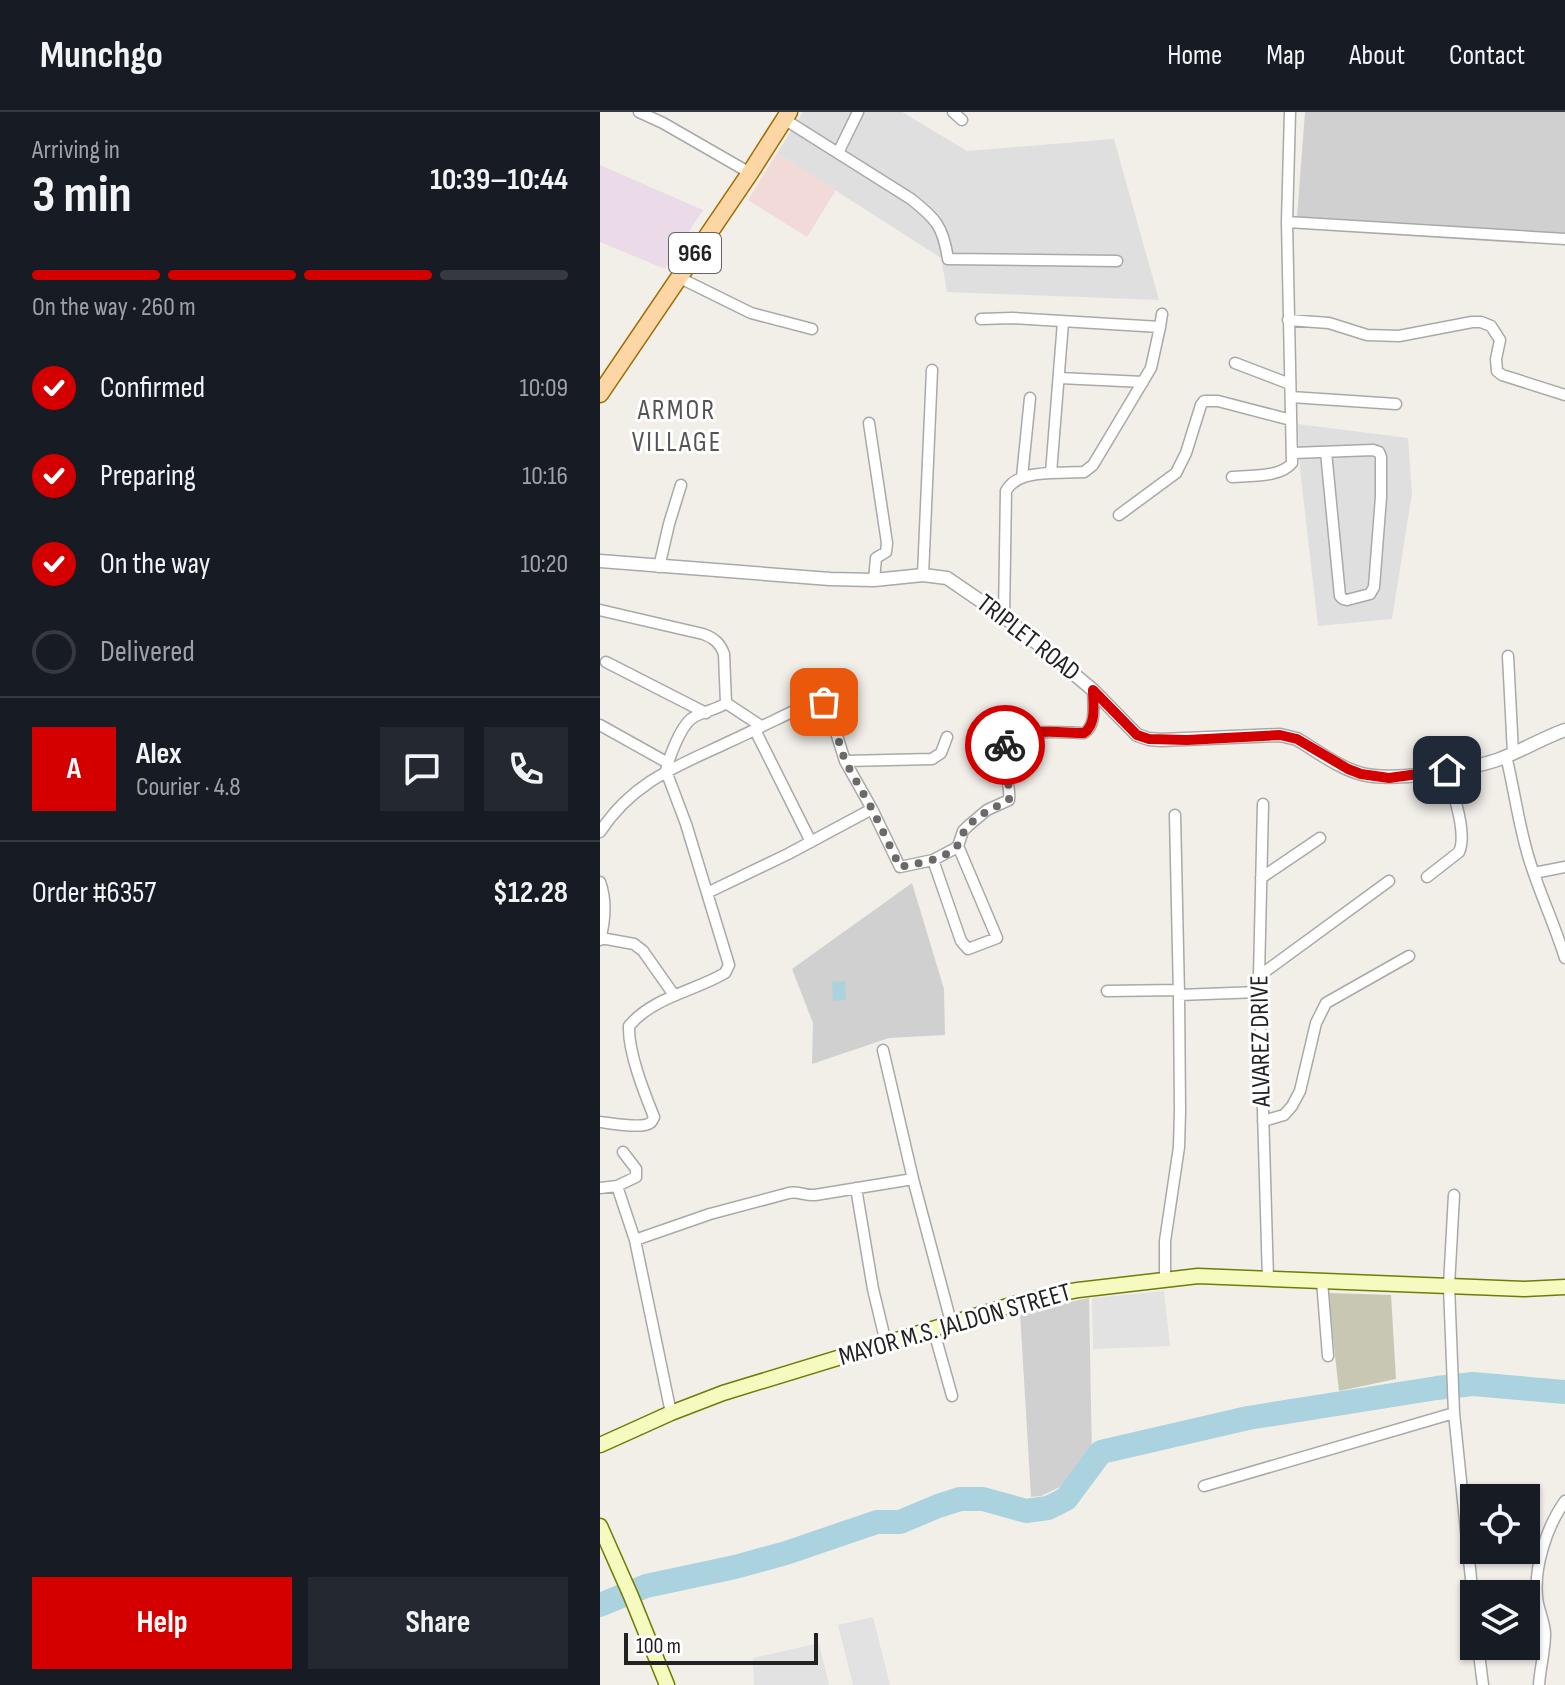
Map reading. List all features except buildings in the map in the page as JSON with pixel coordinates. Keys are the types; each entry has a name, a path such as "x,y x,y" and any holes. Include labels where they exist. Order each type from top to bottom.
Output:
{"main road":[{"name":"966","path":"600,394 786,115"},
{"name":"MAYOR M.S. JALDON STREET","path":"600,1445 723,1393 1049,1295 1198,1276 1524,1289 1565,1287"},
{"path":"600,1526 667,1685"}],"street":[{"path":"639,112 750,173"},
{"path":"838,153 858,112"},
{"path":"1232,477 1285,471 1292,463 1287,222 1290,112"},
{"path":"786,115 927,212 943,233 948,259 1117,261"},
{"path":"1287,222 1565,239"},
{"path":"678,277 751,313 812,329"},
{"path":"1004,617 1006,491 1010,484 1022,477 1084,472 1093,465 1154,359 1162,314"},
{"path":"981,319 1160,327"},
{"path":"1288,320 1339,325 1376,336 1399,336 1481,322 1496,330 1500,340 1497,371 1565,395"},
{"path":"1051,473 1063,322"},
{"path":"1235,363 1290,384"},
{"path":"923,575 932,370"},
{"path":"1060,378 1143,382"},
{"path":"1291,397 1396,404"},
{"path":"1022,477 1030,398"},
{"path":"1119,515 1176,473 1204,401 1218,401 1291,420"},
{"path":"869,423 887,543 886,552 876,558 874,580"},
{"path":"1293,453 1373,450 1379,452 1381,457 1374,587 1370,594 1347,600 1340,596 1326,452"},
{"path":"659,567 681,485"},
{"name":"TRIPLET ROAD","path":"600,561 874,580 923,575 947,578 1004,617 1093,690 1137,735 1149,739 1280,735 1297,739 1348,769 1389,778 1480,765 1565,730"},
{"path":"600,610 703,634 718,642 724,654 726,703 758,728 811,842"},
{"path":"1508,656 1510,754 1522,836 1565,958"},
{"path":"606,662 706,713"},
{"path":"933,860 961,941 968,949 997,938 958,846 961,836 987,810 1009,800 1004,758 1006,744 1027,732 1084,733 1091,728 1093,690"},
{"path":"600,832 630,796 667,767 822,700 828,707 845,761 900,867 933,860 958,846"},
{"path":"667,767 686,724 726,703"},
{"path":"600,725 667,767 728,960 728,970 720,976 674,995 636,1018 629,1026 653,1121 636,1125 600,1122"},
{"path":"845,761 932,759 941,753 947,737"},
{"path":"1427,877 1462,848 1460,822 1447,770"},
{"name":"ALVAREZ DRIVE","path":"1263,804 1259,992 1268,1279"},
{"path":"707,893 872,809"},
{"path":"1165,1279 1165,1241 1179,1147 1175,815"},
{"path":"1261,878 1320,838"},
{"path":"1534,873 1565,867"},
{"path":"1259,976 1389,881"},
{"path":"600,882 605,915 600,939 634,944 643,951 674,995"},
{"path":"1263,1121 1284,1115 1292,1106 1300,1091 1316,1023 1326,1003 1409,956"},
{"path":"1107,991 1259,992"},
{"path":"883,1050 951,1322"},
{"path":"600,1188 617,1186 636,1177 637,1173 623,1152"},
{"path":"635,1240 710,1214 789,1193 810,1196 913,1179"},
{"path":"617,1186 635,1240 671,1413"},
{"path":"856,1188 873,1289 886,1343"},
{"path":"1454,1195 1449,1286 1454,1413 1471,1580"},
{"path":"1322,1281 1328,1356"},
{"path":"933,1328 952,1396"},
{"path":"1204,1486 1454,1413"},
{"path":"1539,1685 1545,1639 1545,1627 1537,1600 1540,1560 1549,1532 1565,1501"},
{"path":"1480,1660 1483,1685"}],"shaded area":[{"path":"803,112 902,112 967,151 1114,139 1159,300 947,292 941,258 777,153"},
{"path":"1305,112 1565,112 1565,234 1297,217"},
{"path":"777,153 836,190 807,237 748,200"},
{"path":"600,165 703,210 665,269 600,242"},
{"path":"1298,424 1408,438 1412,493 1392,619 1318,626 1300,469"},
{"path":"912,883 944,989 945,1035 889,1038 812,1064 813,1023 792,969"},
{"path":"1164,1291 1170,1346 1093,1349 1092,1298"},
{"path":"1328,1293 1391,1295 1396,1379 1339,1391"},
{"path":"1089,1298 1092,1457 1060,1487 1031,1497 1020,1312"},
{"path":"873,1617 890,1685 853,1685 838,1625"},
{"path":"819,1643 829,1685 754,1685 753,1658"}],"water":[{"path":"845,981 846,1000 833,1001 832,982"}],"waterway":[{"path":"600,1605 646,1586 786,1553 877,1522 900,1522 960,1499 983,1499 1026,1511 1048,1508 1066,1499 1101,1452 1248,1418 1473,1384 1565,1392"}],"way so far":[{"path":"824,702 845,761 900,867 933,860 954,849 968,826 987,810 1009,800 1005,745"}],"district":[{"name":"ARMOR VILLAGE","path":"677,426"}],"route":[{"path":"1005,745 1027,732 1084,733 1091,728 1093,690 1137,735 1149,739 1280,735 1297,739 1361,774 1389,778 1447,770"}]}
